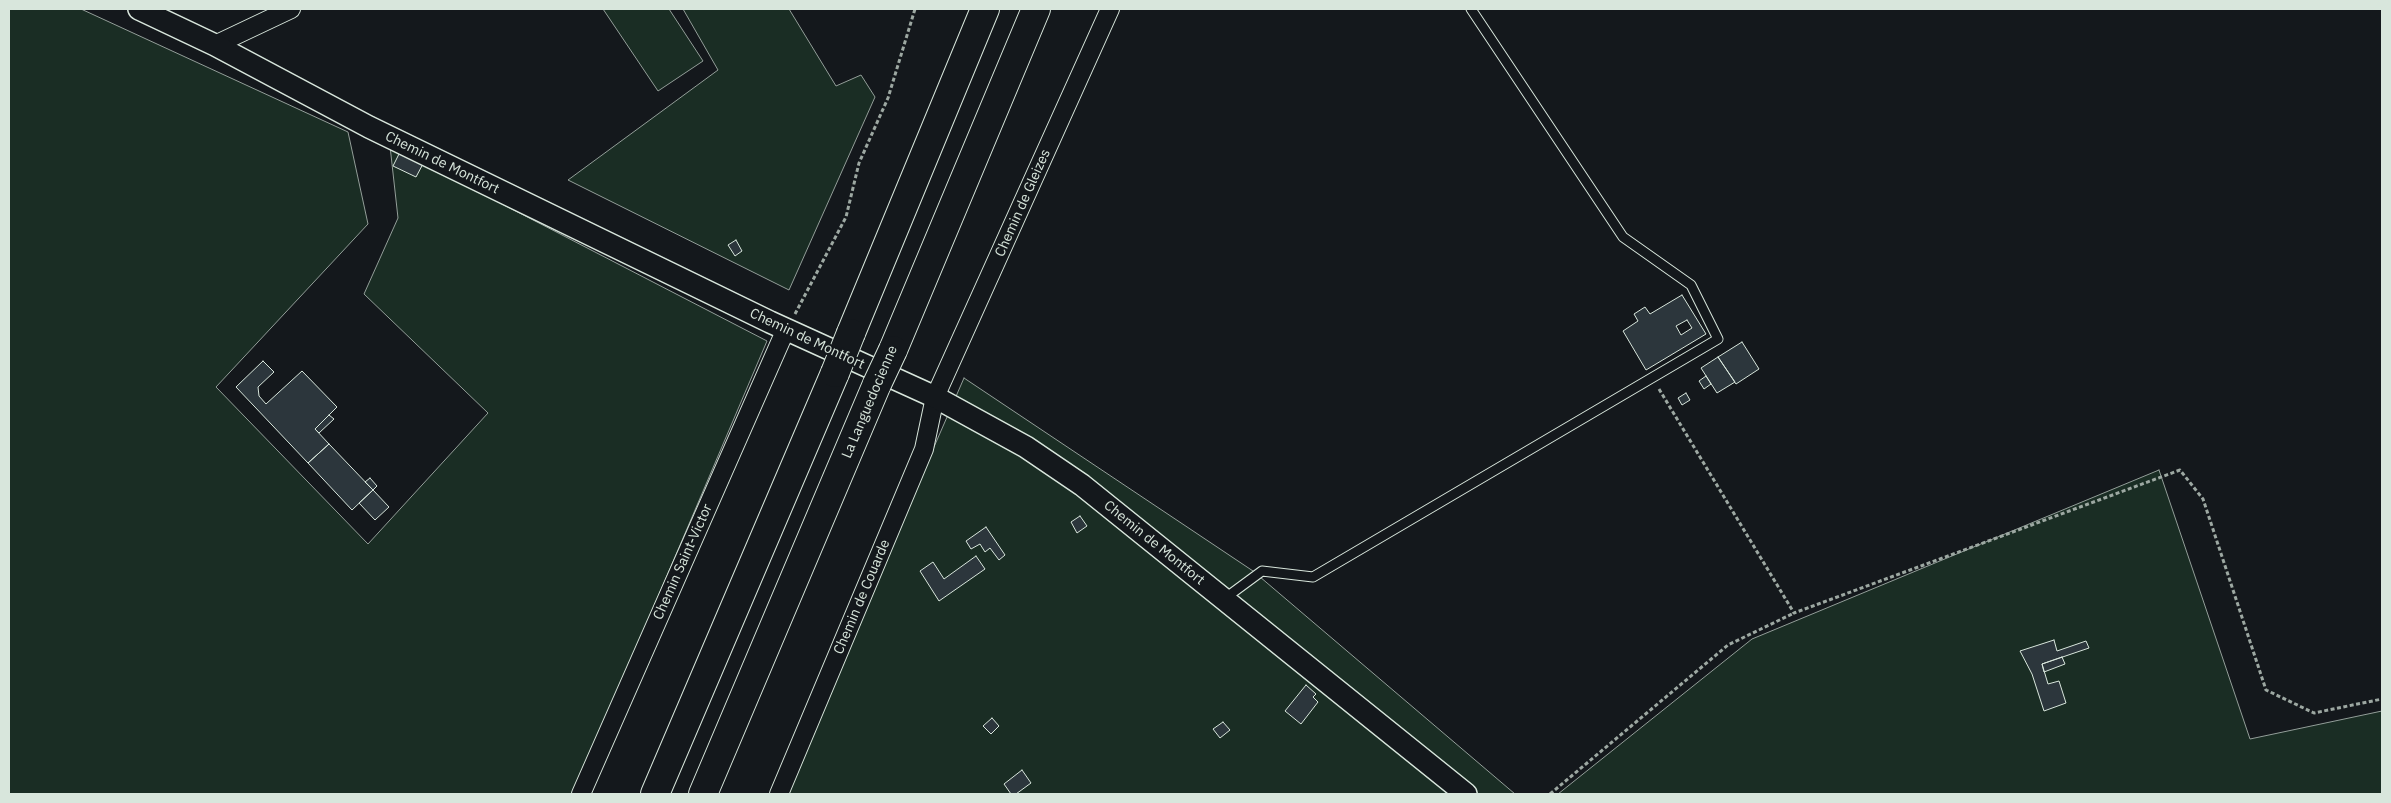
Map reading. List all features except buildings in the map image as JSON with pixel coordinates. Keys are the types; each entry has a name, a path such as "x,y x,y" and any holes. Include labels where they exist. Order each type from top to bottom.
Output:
{"highway":[{"path":"656,794 835,373 986,9"},
{"name":"La Languedocienne","path":"703,794 893,350 1036,9"}],"street":[{"name":"Chemin de Montfort","path":"139,9 215,46 369,127 786,329 935,397 1026,447 1082,485 1466,794"},
{"path":"215,46 291,9"},
{"name":"Chemin de Gleizes","path":"935,397 1110,9"},
{"name":"Chemin Saint-Victor","path":"581,794 786,329"},
{"name":"Chemin de Couarde","path":"779,794 924,448 935,397"}],"lane":[{"path":"1224,599 1262,571 1313,577 1718,339 1691,285 1623,237 1471,9"}],"path":[{"path":"786,329 817,276 846,217 859,163 888,98 915,9"},
{"path":"1652,378 1794,613"},
{"path":"1550,794 1728,645 1794,613 2180,470 2203,499 2266,690 2314,714 2382,699"}],"green space":[{"path":"9,9 81,9 348,132 368,224 216,387 368,544 488,413 364,294 398,218 390,146 767,341 574,794 9,794"},
{"path":"603,9 669,9 703,61 658,91"},
{"path":"683,9 789,9 836,86 861,75 875,97 789,290 568,180 718,70"},
{"path":"964,378 1253,571 1515,794 783,794"},
{"path":"2159,470 2250,739 2382,711 2382,794 1558,794 1752,639"}]}
